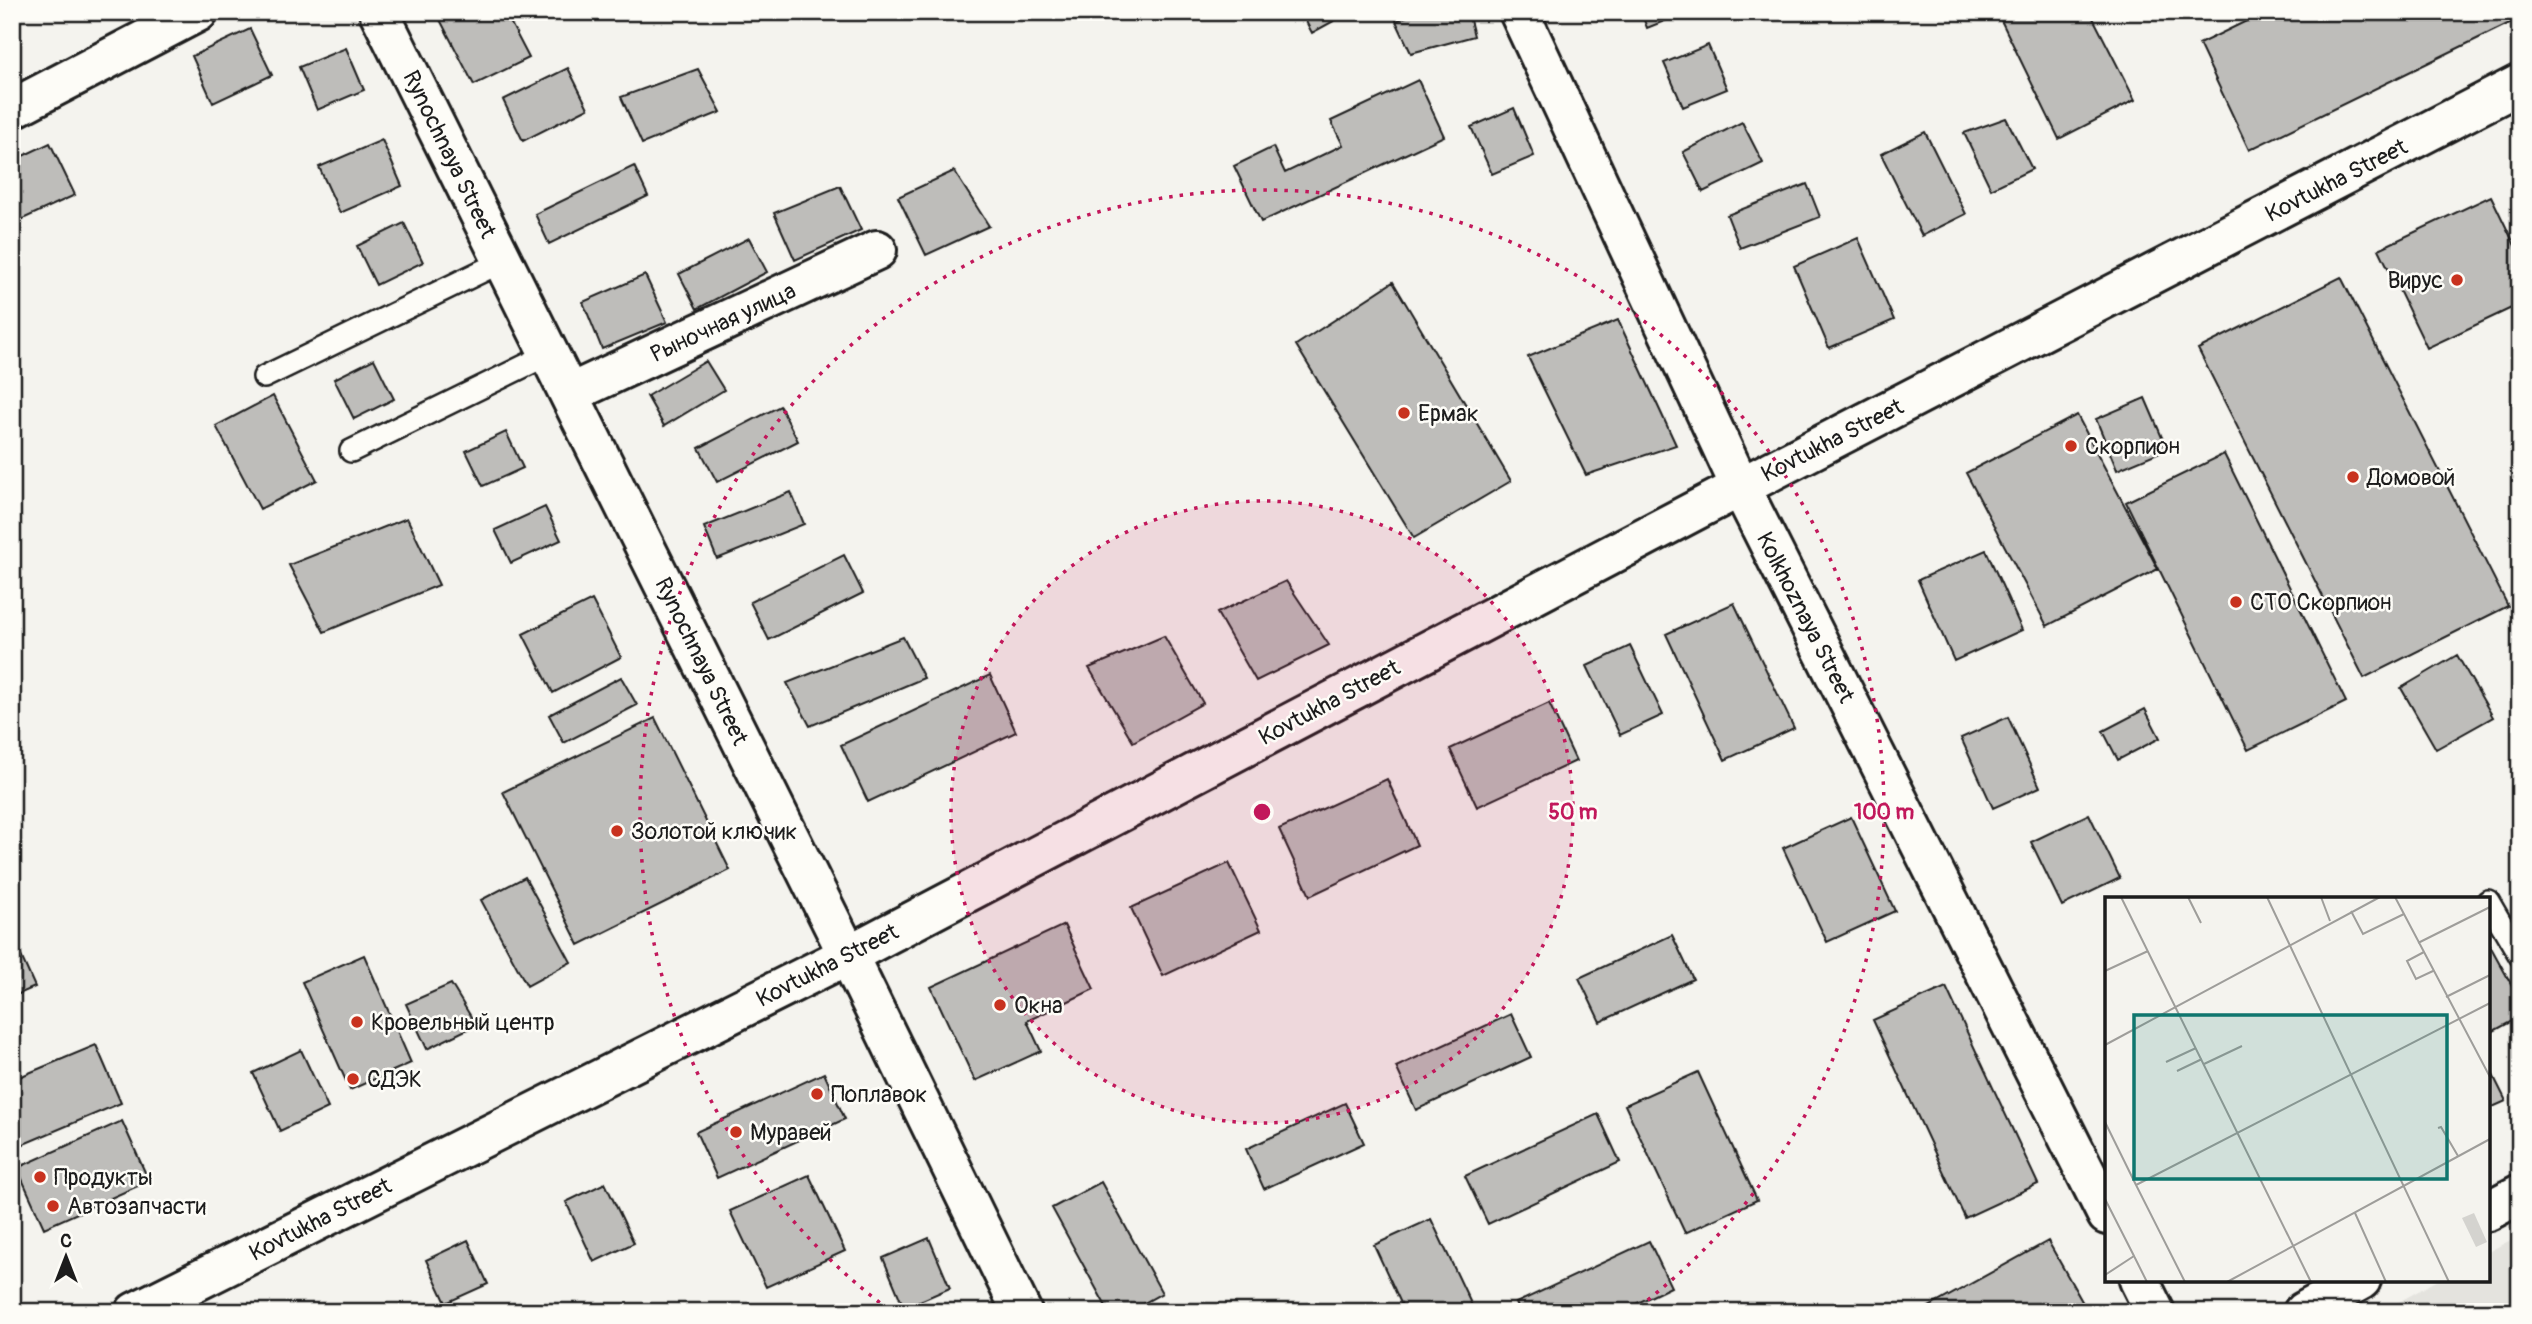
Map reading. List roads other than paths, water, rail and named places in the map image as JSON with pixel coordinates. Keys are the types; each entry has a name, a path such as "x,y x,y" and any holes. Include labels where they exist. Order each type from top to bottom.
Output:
{"street":[{"path":"12,109 198,12"},
{"name":"Rynochnaya Street","path":"379,12 848,955 1022,1312"},
{"name":"Kolkhoznaya Street","path":"1520,12 1741,488 2105,1211"},
{"name":"Kovtukha Street","path":"135,1312 848,955 2520,85"},
{"name":"Рыночная улица","path":"569,394 877,250"},
{"path":"2490,1210 2520,1194"},
{"path":"2140,1282 2155,1312"},
{"path":"2303,1312 2357,1282"}],"lane":[{"path":"264,377 503,261"},
{"path":"351,451 549,354"},
{"path":"2490,905 2520,956"}],"place":[{"name":"Вирус","path":"2457,280"},
{"name":"Ермак","path":"1404,413"},
{"name":"Скорпион","path":"2071,446"},
{"name":"Домовой","path":"2353,477"},
{"name":"СТО Скорпион","path":"2236,602"},
{"name":"Золотой ключик","path":"617,831"},
{"name":"Окна","path":"1000,1005"},
{"name":"Кровельный центр","path":"357,1022"},
{"name":"СДЭК","path":"353,1079"},
{"name":"Поплавок","path":"817,1094"},
{"name":"Муравей","path":"736,1132"},
{"name":"Продукты","path":"40,1177"},
{"name":"Автозапчасти","path":"53,1206"}]}
